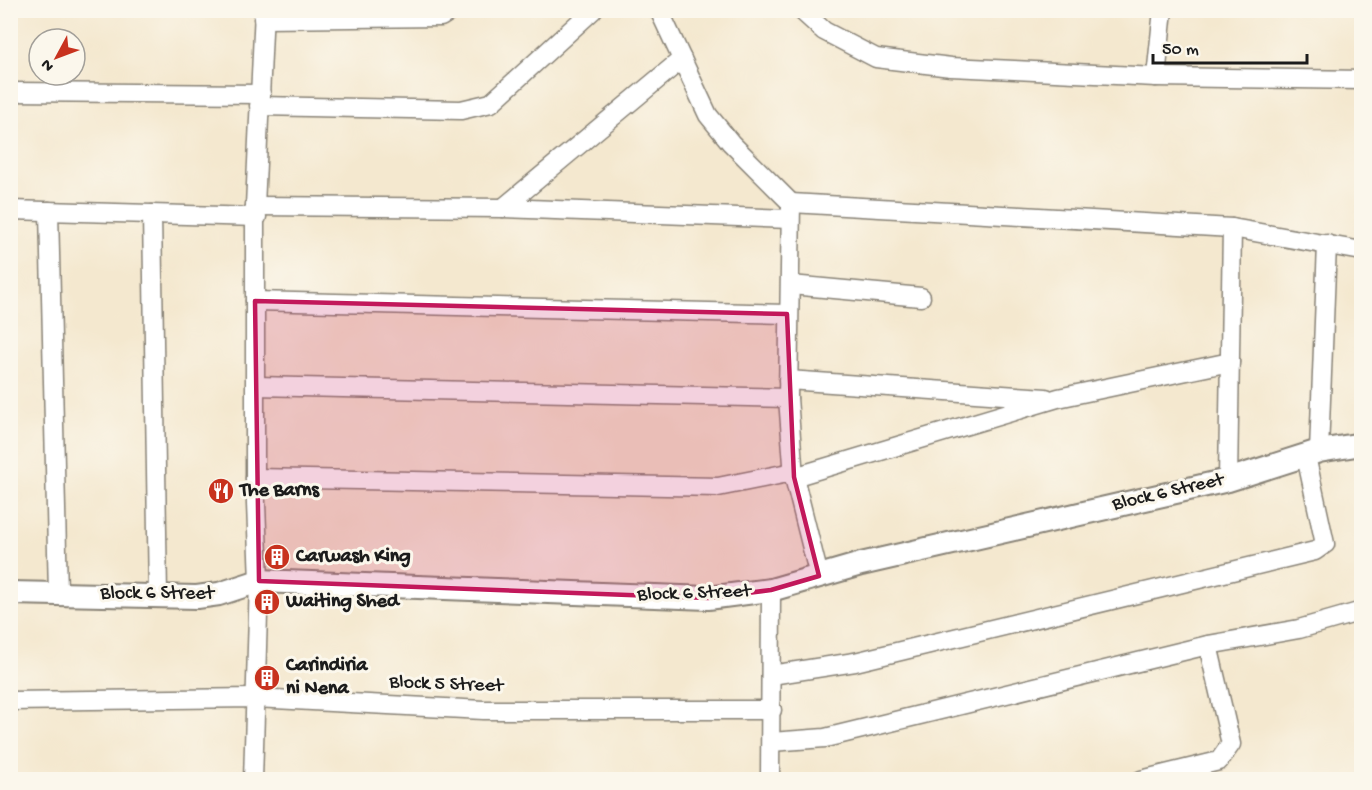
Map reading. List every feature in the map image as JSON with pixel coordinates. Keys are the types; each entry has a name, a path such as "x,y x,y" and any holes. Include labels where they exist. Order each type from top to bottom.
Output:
{"street":[{"path":"253,780 259,581 255,478 256,211 263,15 441,17 452,10"},
{"path":"10,92 260,100 461,110 491,103 593,10"},
{"path":"659,10 708,115 790,211 791,285 787,314 788,389 794,474 819,576"},
{"path":"801,10 824,31 876,58 951,68 1156,77 1362,80"},
{"path":"1156,77 1163,10"},
{"path":"503,208 682,59"},
{"path":"10,210 152,214 503,208 790,211 1232,228 1362,251"},
{"path":"49,211 58,594"},
{"path":"152,214 158,596"},
{"path":"1228,480 1232,228"},
{"path":"771,675 855,662 1315,552 1325,544 1313,453 1327,244"},
{"path":"791,285 921,297"},
{"path":"255,301 787,314"},
{"path":"255,478 718,487 794,474 1058,398 1230,362"},
{"path":"256,386 788,389 1058,398"},
{"name":"Block 6 Street","path":"10,593 158,596 219,594 259,581 708,598 771,590 1030,524 1228,480 1313,453 1362,444"},
{"path":"770,780 771,590"},
{"path":"771,742 825,738 1208,645 1299,629 1362,611"},
{"path":"1141,780 1219,761 1231,744 1208,645"},
{"name":"Block 5 Street","path":"10,701 255,698 483,710 772,710"}],"highlighted area":[{"path":"255,301 787,314 794,477 819,576 771,590 708,598 259,581"}],"place":[{"name":"The Barns","path":"221,491"},
{"name":"Carwash King","path":"277,557"},
{"name":"Waiting Shed","path":"267,602"},
{"name":"Carindiria ni Nena","path":"267,678"}]}
